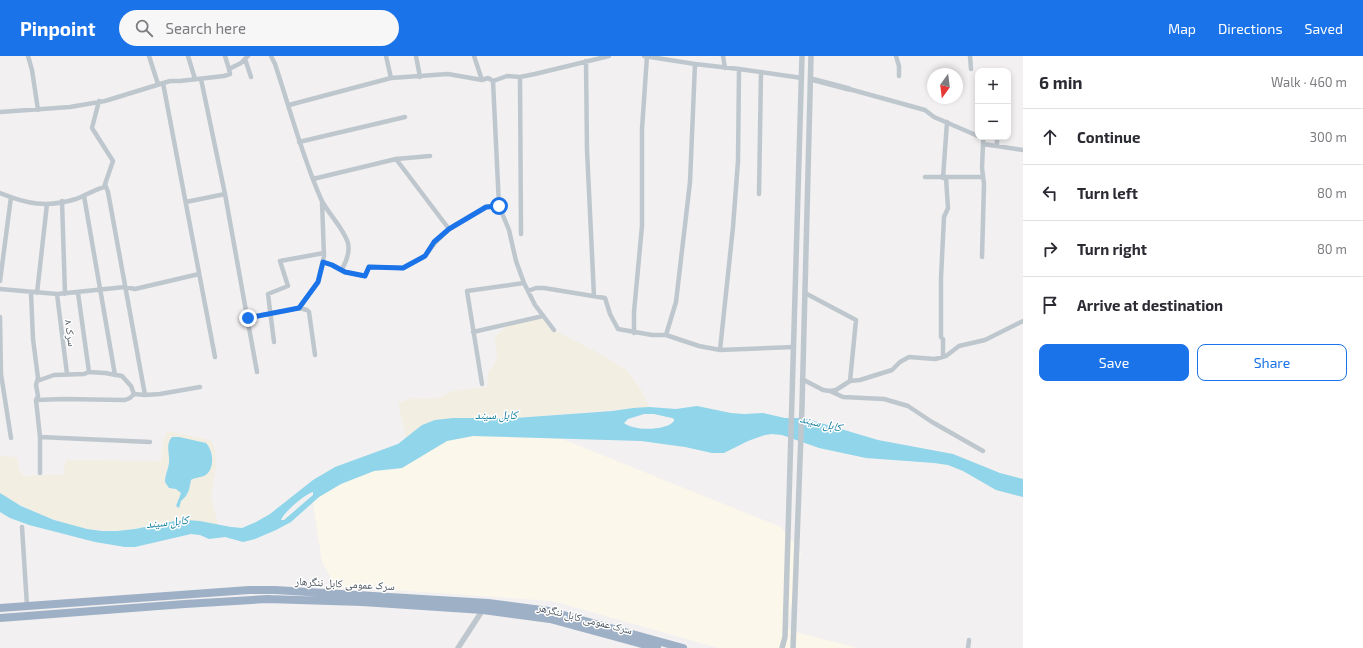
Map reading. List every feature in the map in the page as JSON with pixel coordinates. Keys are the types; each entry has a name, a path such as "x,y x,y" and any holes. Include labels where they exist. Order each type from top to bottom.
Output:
{"highway":[{"name":"سرک عمومی کابل ننگرهار","path":"0,608 249,590 275,590 488,602 550,611 684,648"},
{"name":"سرک عمومی کابل ننگرهار","path":"0,618 267,599 362,602 483,610"},
{"path":"113,600 114,609"},
{"name":"سرک عمومی کابل ننگرهر","path":"483,610 550,619 657,648"}],"street":[{"path":"28,56 32,70 38,110"},
{"path":"149,56 160,84 186,202 215,357"},
{"path":"188,56 195,79"},
{"path":"0,112 70,107 99,101 170,80 180,81 201,79 230,74 225,56"},
{"path":"271,56 275,64 299,142 322,201 348,243 347,257 342,269"},
{"path":"386,56 391,78"},
{"path":"416,56 420,76"},
{"path":"474,56 482,80"},
{"path":"288,105 391,78 448,74 482,80 488,78 493,80 507,76 520,77 609,56"},
{"path":"634,333 634,312 642,226 642,129 645,56 802,78"},
{"path":"723,56 725,68"},
{"path":"782,648 785,637 802,56"},
{"path":"794,648 811,56"},
{"path":"896,56 899,66 899,76"},
{"path":"970,56 971,69"},
{"path":"229,69 246,58 251,77"},
{"path":"586,61 587,150 594,296"},
{"path":"666,335 676,302 690,182 695,64"},
{"path":"720,350 734,226 738,161 739,69"},
{"path":"759,194 761,72"},
{"path":"520,77 521,234"},
{"path":"201,79 225,194 257,372"},
{"path":"810,79 925,110 934,117 975,134"},
{"path":"493,80 499,206 510,230 516,262 524,283 543,316 554,330"},
{"path":"99,101 92,128 113,161 105,184 145,395"},
{"path":"299,142 405,117"},
{"path":"943,357 944,338 941,337 941,278 944,217 948,208 945,178 948,122"},
{"path":"982,257 983,140"},
{"path":"997,140 997,146"},
{"path":"983,144 1023,150"},
{"path":"313,179 396,159 430,156"},
{"path":"396,159 449,229"},
{"path":"925,177 983,177"},
{"path":"0,193 32,204 47,204 84,196 104,186 105,184"},
{"path":"186,202 225,194"},
{"path":"84,196 115,375"},
{"path":"0,281 11,197"},
{"path":"62,201 65,294"},
{"path":"299,308 318,282 323,262 322,201"},
{"path":"37,293 47,204"},
{"path":"323,262 342,269 345,272 365,276 369,267 403,268 425,256 434,242 449,229 486,207 499,206"},
{"path":"797,252 806,252"},
{"path":"274,342 268,294 288,286 280,261 324,253"},
{"path":"0,289 31,293 65,294 125,288 135,289 199,274"},
{"path":"482,384 467,291 524,283"},
{"path":"528,291 536,288 544,288 605,298 610,314 618,329 634,333 666,335 699,346 720,350 794,347"},
{"path":"31,293 33,339 38,378 36,384 38,396 36,400 40,437 40,473"},
{"path":"78,293 89,372"},
{"path":"804,293 856,320 850,381"},
{"name":"سرک ۸","path":"57,294 68,374"},
{"path":"248,318 299,308 308,310 315,355"},
{"path":"473,332 543,316"},
{"path":"0,317 1,374 11,438"},
{"path":"802,379 823,390 836,390 850,381 860,380 892,370 900,362 909,357 935,359 946,356 959,346 985,340 1023,321"},
{"path":"37,381 54,375 84,374 89,372 105,373 122,376 131,386 134,394"},
{"path":"36,400 125,400 134,394 160,394 200,387"},
{"path":"830,391 843,398 884,399 908,406 932,422 983,451"},
{"path":"40,437 150,442"},
{"path":"22,527 26,606"},
{"path":"458,648 488,602"},
{"path":"968,648 969,640"}],"shaded area":[{"path":"473,436 562,439 781,527 801,552 787,628 799,633 858,648 718,648 552,601 351,587 327,590 331,578 322,562 313,502 327,491 341,484 374,471 398,469 447,441"}],"sand":[{"path":"543,316 554,330 627,370 641,390 649,407 515,418 453,418 435,420 422,425 406,438 398,403 413,398 438,398 453,391 487,387 488,373 497,356 495,337 506,326"},
{"path":"167,431 211,440 215,450 216,466 211,497 218,525 194,521 178,521 154,524 136,529 108,531 96,530 73,526 61,522 14,502 0,493 0,456 17,457 19,470 23,476 63,475 66,460 161,461 163,441","holes":["169,463 204,476 191,480 189,490 181,501 179,508 176,505 181,493 177,489 169,488 165,476"]}],"water":[{"path":"697,406 731,413 763,413 785,418 804,418 878,440 953,454 1000,473 1023,479 1023,497 996,490 963,471 948,465 866,458 819,448 782,435 765,435 748,441 724,453 712,453 685,447 641,441 473,436 447,441 402,468 374,471 341,484 319,497 291,522 255,539 243,542 225,537 209,539 200,535 191,534 135,547 125,547 95,542 29,525 10,518 0,512 0,493 21,506 54,520 87,529 117,531 187,520 242,528 270,514 313,480 335,467 398,444 422,425 435,420 453,418 515,418 649,407 676,409","holes":["644,414 654,414 672,418 674,421 664,427 650,429 628,426 624,423 628,419","313,492 313,495 284,520 281,520 295,504 309,493"]},
{"path":"172,437 179,437 206,443 212,456 212,465 210,470 204,476 191,480 189,490 181,501 179,508 176,506 181,493 176,489 169,488 165,482 169,463 169,443"}],"route":[{"path":"248,318 299,308 315,288 323,262 345,272 365,276 369,267 403,268 425,256 434,242 449,229 486,207 499,206"}],"water label":[{"name":"کابل سيند","path":"496,414"},
{"name":"کابل سيند","path":"821,422"},
{"name":"کابل سيند","path":"167,521"}]}
